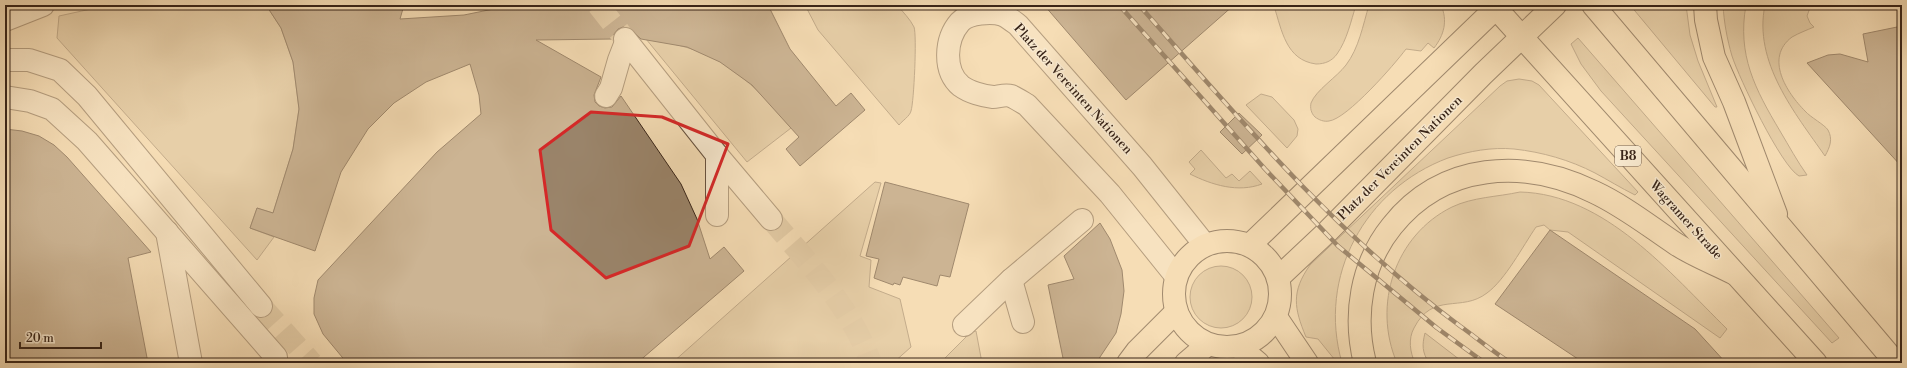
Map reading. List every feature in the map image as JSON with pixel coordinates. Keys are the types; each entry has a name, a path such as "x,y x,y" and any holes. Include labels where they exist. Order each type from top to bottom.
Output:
{"main road":[{"name":"Platz der Vereinten Nationen","path":"1278,278 1328,231 1483,74 1555,5"},
{"path":"1593,5 1896,363"},
{"path":"1705,5 1706,20 1714,57 1734,102 1782,228"},
{"name":"Wagramer Straße","path":"1496,6 1522,37 1816,363"},
{"path":"1250,245 1496,6"},
{"path":"1366,361 1360,328 1361,297 1367,269 1380,240 1400,216 1419,199 1441,186 1469,175 1497,170 1528,172 1565,180 1594,192 1625,208 1677,245 1735,274"},
{"path":"1220,240 1232,240 1250,245 1266,257 1278,278 1280,299 1276,317 1260,337 1239,347 1207,345 1187,331 1176,312 1173,294 1176,276 1182,264 1195,250 1205,245 1220,240"},
{"path":"1128,363 1137,351 1176,312"},
{"path":"1276,317 1307,363"},
{"path":"1186,363 1207,345"},
{"path":"1239,347 1258,363"}],"street":[{"path":"5,20 43,5"},
{"name":"Platz der Vereinten Nationen","path":"1176,276 1110,194 1027,105 1010,96 992,97 973,92 961,86 949,70 948,53 952,36 960,21 977,14 990,13 1003,15 1018,25 1142,166 1205,245"},
{"path":"606,96 611,88 626,40 717,155 771,219"},
{"path":"5,60 29,60 60,70 82,90 261,306"},
{"path":"5,97 30,101 52,109 87,141 276,356"},
{"path":"716,214 717,155"},
{"path":"964,325 1011,280 1082,220"},
{"path":"167,232 191,363"},
{"path":"1011,280 1023,322"}],"highlighted area":[{"path":"591,112 662,117 728,144 689,246 606,278 551,230 540,150"}],"shaded area":[{"path":"101,5 266,5 281,28 293,62 299,109 293,149 273,213 257,208 250,228 274,237 257,260 57,38 59,16 91,9"},
{"path":"805,5 897,5 908,18 914,27 915,33 913,95 910,113 908,117 899,125 818,30"},
{"path":"1356,5 1346,37 1337,54 1328,62 1316,64 1298,57 1287,43 1274,6"},
{"path":"1369,5 1441,5 1444,17 1444,28 1434,48 1428,43 1421,51 1406,49 1370,90 1347,111 1337,118 1329,121 1320,120 1313,114 1311,103 1317,93 1346,65 1360,36"},
{"path":"1630,5 1686,5 1690,35 1698,61 1717,107 1715,107"},
{"path":"1723,5 1746,5 1744,40 1750,71 1771,116 1807,175 1799,176 1791,169 1761,120 1732,56 1726,30"},
{"path":"1765,5 1811,5 1807,16 1810,23 1814,27 1792,37 1784,45 1780,55 1779,65 1781,75 1791,95 1807,113 1824,126 1830,133 1830,143 1825,156 1801,122 1779,86 1771,66 1765,47 1763,26"},
{"path":"1578,38 1839,338 1832,343 1601,91 1581,64 1571,44"},
{"path":"646,39 670,43 701,52 730,68 757,90 791,128 747,162"},
{"path":"1519,79 1532,81 1539,85 1638,192 1635,195 1595,173 1566,160 1545,154 1514,149 1489,149 1464,153 1448,158 1419,172 1393,191 1371,214 1354,240 1343,268 1336,299 1336,330 1342,363 1335,360 1318,339 1306,337 1299,317 1296,300 1297,292 1310,265 1500,86 1507,81"},
{"path":"1261,94 1272,97 1294,120 1298,129 1297,136 1287,148 1246,105"},
{"path":"1201,150 1226,178 1232,174 1239,181 1250,171 1262,184 1253,187 1234,188 1216,184 1190,174 1195,169 1189,162"},
{"path":"875,182 881,183 860,256 871,260 869,287 900,299 911,347 893,363 672,363"},
{"path":"1520,192 1551,196 1580,206 1608,221 1634,240 1659,262 1727,329 1720,338 1568,232 1550,230 1544,225 1536,227 1507,271 1487,293 1477,299 1467,302 1439,306 1430,310 1422,317 1412,332 1410,341 1415,363 1397,363 1390,341 1387,318 1388,296 1394,274 1403,253 1416,235 1432,219 1452,207 1477,199"},
{"path":"1221,266 1233,268 1243,275 1250,285 1252,297 1250,309 1243,319 1233,326 1221,328 1209,326 1199,319 1192,309 1190,297 1192,285 1199,275 1209,268"},
{"path":"976,331 982,363 940,363 971,332"},
{"path":"1425,333 1464,363 1429,363 1423,348"}],"building":[{"path":"266,5 404,5 400,19 464,15 513,5 768,5 790,49 836,106 851,93 865,110 800,166 786,149 799,137 752,85 720,62 687,47 641,39 629,27 618,29 614,34 613,39 536,40 601,77 594,95 595,102 599,106 605,108 612,107 621,96 681,184 697,219 710,259 724,247 744,271 637,363 347,363 323,334 314,314 314,298 318,280 437,152 481,114 479,95 470,64 426,82 394,103 368,129 341,172 315,251 250,228 257,208 273,213 293,149 299,109 293,62 281,28"},
{"path":"1044,5 1234,5 1126,100"},
{"path":"1902,26 1902,167 1807,63 1828,55 1840,54 1868,62 1863,34"},
{"path":"1239,113 1262,135 1242,154 1220,132"},
{"path":"5,129 22,131 39,136 54,145 67,157 151,252 128,258 148,363 5,363"},
{"path":"885,182 969,204 950,277 940,275 937,286 903,277 900,285 894,283 893,285 874,278 879,259 866,256"},
{"path":"1100,223 1110,239 1122,270 1124,291 1121,314 1116,333 1096,363 1064,363 1048,285 1074,279 1064,256"},
{"path":"1550,230 1695,329 1726,363 1584,363 1495,304"}],"tunnel":[{"path":"598,5 625,39"},
{"path":"771,219 828,287 841,305 863,343 871,363"},
{"path":"261,306 312,363"}],"railway":[{"path":"1119,5 1265,169 1338,246 1437,328 1485,363"},
{"path":"1139,5 1252,133 1331,215 1415,291 1511,363"}]}
